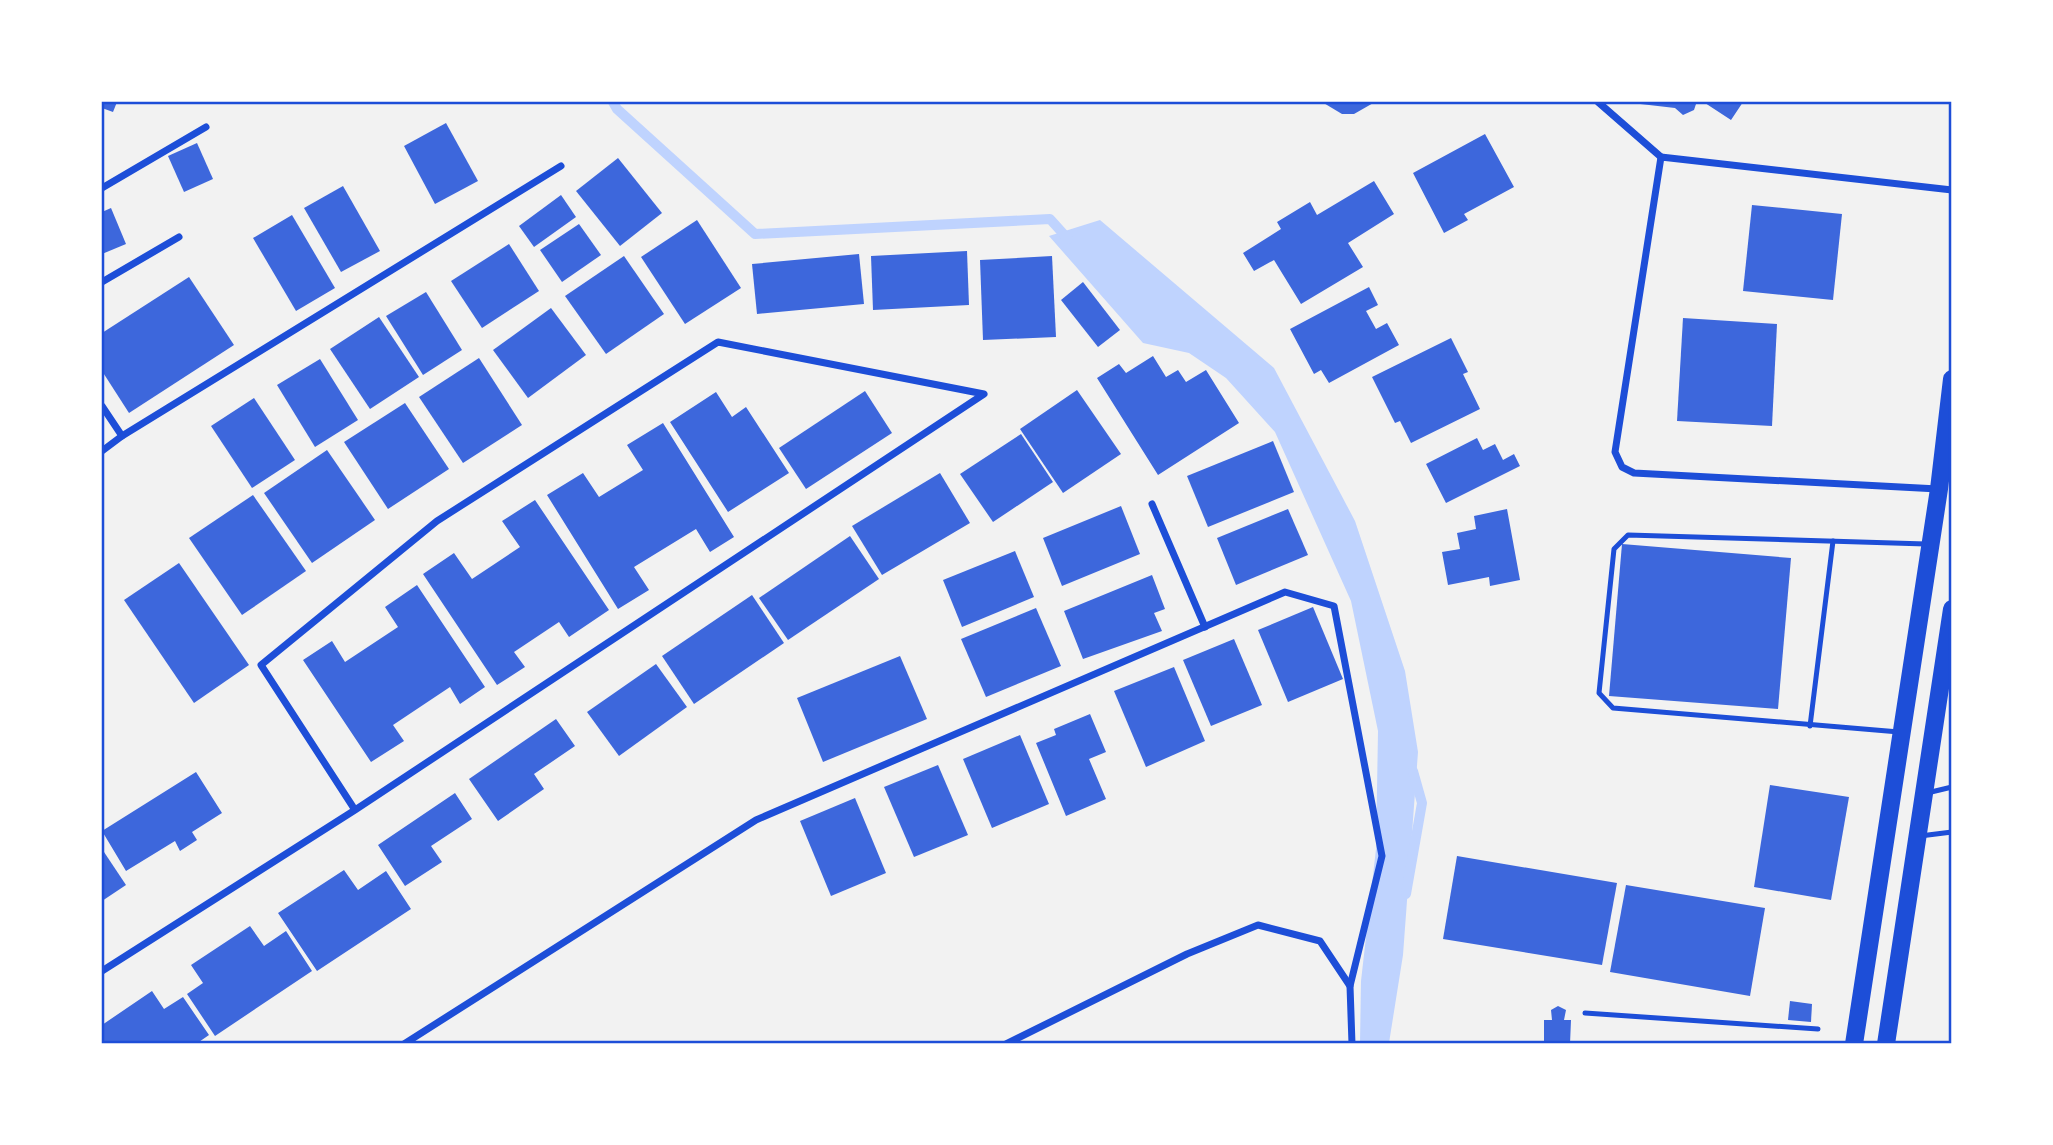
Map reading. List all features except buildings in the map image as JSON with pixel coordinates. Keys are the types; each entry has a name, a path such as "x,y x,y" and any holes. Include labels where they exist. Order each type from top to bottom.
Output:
{"main road":[{"path":"1854,1044 1939,489 1951,379"},
{"path":"1886,1044 1951,609"}],"street":[{"path":"1598,102 1661,157 1951,190"},
{"path":"102,188 206,127"},
{"path":"1661,157 1615,452 1622,467 1634,473 1939,489"},
{"path":"102,451 122,436 561,166"},
{"path":"102,282 179,237"},
{"path":"102,971 355,810 984,394 718,342 437,520 261,665 355,810"},
{"path":"102,406 122,436"},
{"path":"1152,504 1205,627"},
{"path":"404,1044 756,820 1285,592 1334,606 1382,856 1349,986 1352,1044"},
{"path":"1006,1044 1187,954 1258,925 1320,941 1349,986"}],"lane":[{"path":"1902,732 1613,708 1599,693 1614,549 1628,535 1930,544"},
{"path":"1810,726 1833,541"},
{"path":"1923,794 1950,787"},
{"path":"1916,836 1951,832"},
{"path":"1585,1013 1818,1029"}],"water":[{"path":"1100,220 1274,368 1355,521 1405,671 1418,752 1403,955 1389,1043 1360,1043 1361,981 1376,849 1378,731 1351,601 1275,432 1226,378 1189,353 1143,343 1049,236"}],"waterway":[{"path":"613,102 617,109 755,234 1050,219 1068,239"},
{"path":"1406,894 1422,803 1413,771"}]}
